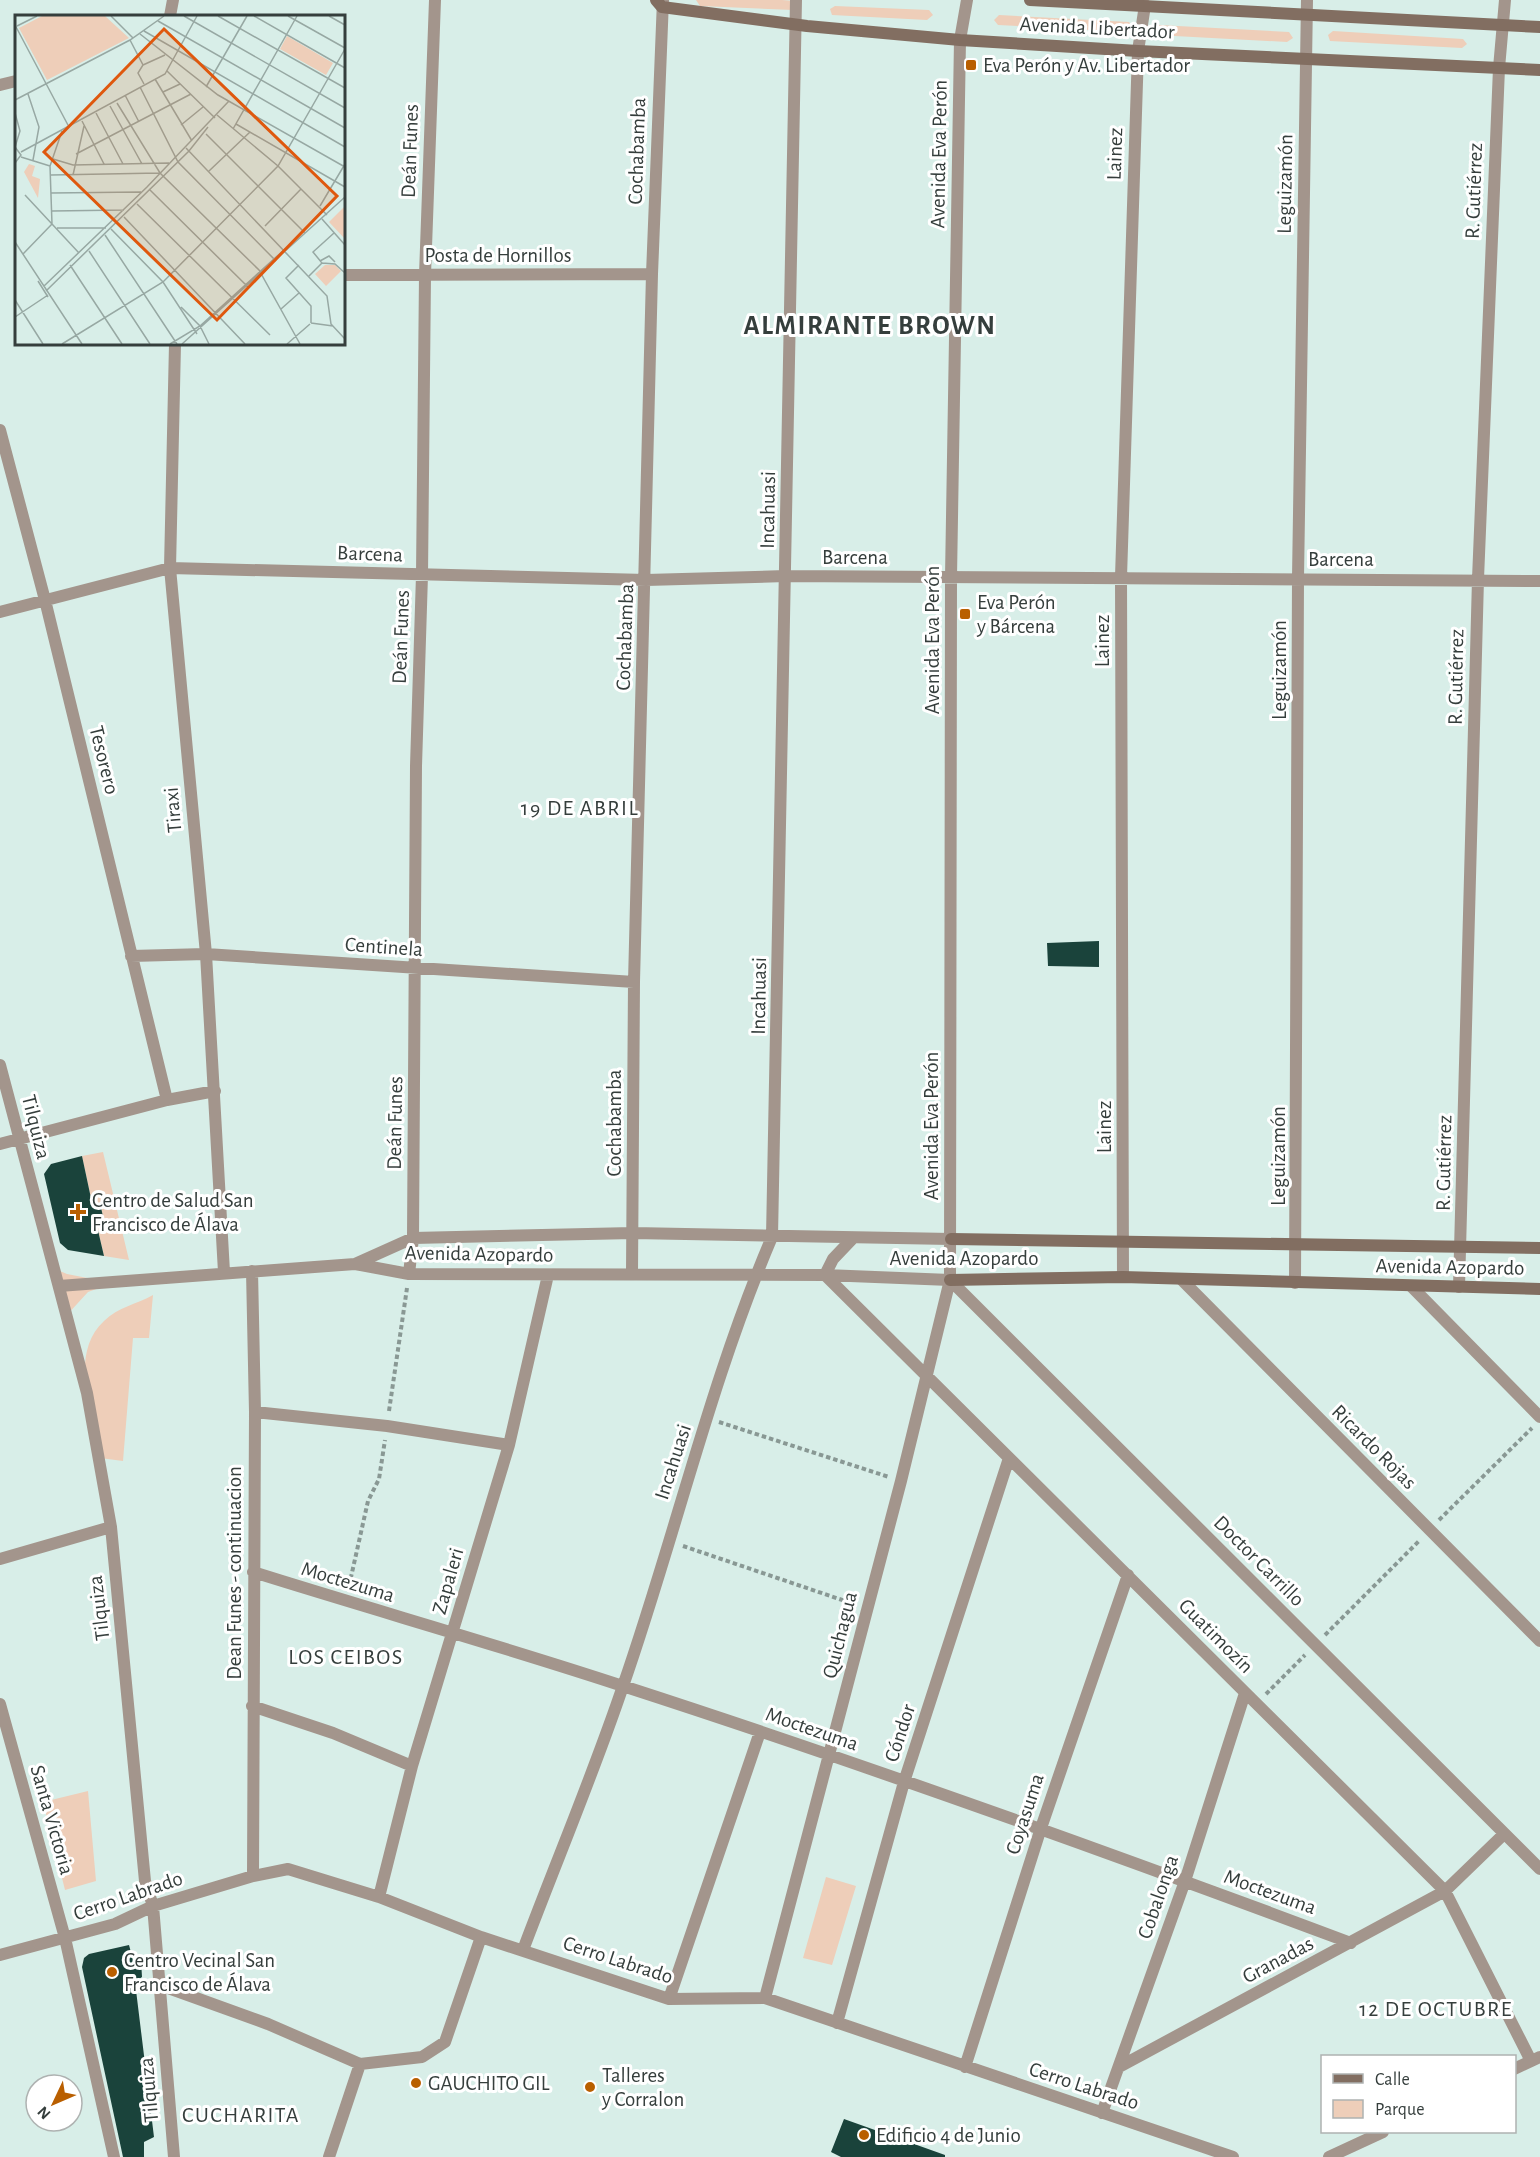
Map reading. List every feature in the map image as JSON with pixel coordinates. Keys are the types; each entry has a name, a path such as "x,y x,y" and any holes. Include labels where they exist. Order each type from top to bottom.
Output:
{"street":[{"path":"170,15 173,0"},
{"name":"Deán Funes","path":"409,1274 413,1238 417,969 416,766 423,575 425,275 435,0"},
{"name":"Incahuasi","path":"523,1950 624,1686 707,1418 756,1275 772,1237 796,0"},
{"name":"Avenida Eva Perón","path":"950,1280 951,577 960,40 967,0"},
{"name":"Avenida Libertador","path":"1030,0 1145,5 1307,6 1540,27"},
{"name":"R. Gutiérrez","path":"1459,1287 1478,579 1499,68 1505,0"},
{"name":"Avenida Libertador","path":"660,2 796,25 960,40 1138,51 1540,69"},
{"name":"Cochabamba","path":"632,1274 634,982 660,2"},
{"name":"Lainez","path":"1123,1277 1121,577 1138,51 1145,5"},
{"name":"Leguizamón","path":"1295,1283 1297,1243 1298,578 1307,6"},
{"path":"0,85 15,81"},
{"name":"Posta de Hornillos","path":"345,275 652,274"},
{"name":"Tiraxi","path":"175,345 170,567 206,954 224,1272"},
{"name":"Tesorero","path":"0,430 45,600 167,1100"},
{"name":"Barcena","path":"0,612 170,567 646,580 786,576 1540,580"},
{"name":"Centinela","path":"131,956 206,954 634,982"},
{"name":"Tilquiza","path":"0,1065 18,1140 87,1393 111,1527 145,1881 153,1906 174,2157"},
{"path":"0,1144 167,1100 215,1091"},
{"name":"Avenida Azopardo","path":"355,1264 413,1238 633,1233 1540,1248"},
{"path":"825,1275 834,1259 853,1238"},
{"path":"59,1286 114,1284 224,1272 355,1264"},
{"name":"Avenida Azopardo","path":"355,1264 409,1274 825,1275 950,1280 1123,1277 1540,1289"},
{"name":"Dean Funes - continuacion","path":"252,1271 255,1412 253,1876"},
{"name":"Zapaleri","path":"379,1897 412,1766 509,1445 548,1275"},
{"name":"Guatimozín","path":"825,1275 1445,1891 1535,2059"},
{"name":"Ricardo Rojas","path":"1181,1279 1540,1641"},
{"name":"Quichagua","path":"765,1998 901,1481 950,1280"},
{"name":"Doctor Carrillo","path":"950,1280 1540,1869"},
{"path":"1411,1286 1540,1418"},
{"path":"255,1412 387,1426 509,1445"},
{"name":"Cóndor","path":"837,2023 904,1782 1009,1458"},
{"path":"0,1559 111,1527"},
{"name":"Moctezuma","path":"253,1572 624,1686 830,1755 1041,1828 1352,1943"},
{"name":"Coyasuma","path":"965,2067 1041,1828 1128,1575"},
{"name":"Cobalonga","path":"1102,2113 1185,1881 1245,1693"},
{"name":"Santa Victoria","path":"0,1704 65,1938 114,2157"},
{"path":"252,1706 333,1733 412,1766"},
{"path":"669,1999 760,1732"},
{"name":"Granadas","path":"1119,2067 1445,1891 1504,1834"},
{"name":"Cerro Labrado","path":"0,1955 115,1924 153,1906 253,1876 288,1869 379,1897 481,1937 669,1999 765,1998 1229,2156"},
{"path":"160,1985 268,2024 360,2064 422,2057 445,2042 481,1937"},
{"path":"1516,2068 1535,2059"},
{"path":"329,2157 360,2064"},
{"path":"1329,2157 1381,2133"}],"path":[{"path":"707,1418 901,1481"},
{"path":"1257,1704 1540,1418"},
{"path":"668,1541 866,1608"}],"green space":[{"path":"696,0 795,1 793,10 700,6"},
{"path":"835,6 929,10 933,15 927,20 832,15 830,9"},
{"path":"999,15 1129,22 1134,28 1128,32 998,25 994,20"},
{"path":"1159,25 1289,32 1293,38 1287,42 1156,35 1154,29"},
{"path":"1333,31 1463,39 1467,44 1462,48 1330,41 1328,35"},
{"path":"103,1152 129,1260 104,1256 96,1222 104,1221 100,1203 92,1203 82,1156"},
{"path":"53,1268 67,1274 113,1283 88,1292 66,1316"},
{"path":"153,1295 149,1338 133,1338 123,1461 100,1458 88,1405 85,1368 87,1350 93,1335 109,1316"},
{"path":"88,1791 96,1881 65,1890 43,1802"},
{"path":"826,1877 856,1886 832,1965 803,1958"}],"building":[{"path":"1099,941 1099,967 1048,966 1047,943"},
{"name":"Centro de Salud San Francisco de Álava","path":"82,1156 92,1203 100,1203 104,1221 96,1222 104,1256 68,1250 60,1243 44,1174 51,1164"},
{"path":"129,1945 133,1960 141,1960 142,1977 135,1982 154,2137 144,2142 144,2157 123,2157 82,1967 84,1958 89,1954"},
{"name":"Edificio 4 de Junio","path":"844,2119 945,2155 945,2157 841,2157 831,2152"}],"place":[{"name":"Eva Perón y Av. Libertador","path":"971,65"},
{"name":"Eva Perón y Bárcena","path":"965,614"},
{"name":"Centro de Salud San Francisco de Álava","path":"78,1212"},
{"name":"Centro Vecinal San Francisco de Álava","path":"112,1972"},
{"name":"GAUCHITO GIL","path":"416,2083"},
{"name":"Talleres y Corralon","path":"590,2087"},
{"name":"Edificio 4 de Junio","path":"864,2135"}],"district":[{"name":"ALMIRANTE BROWN","path":"870,325"},
{"name":"19 DE ABRIL","path":"580,808"},
{"name":"LOS CEIBOS","path":"346,1657"},
{"name":"12 DE OCTUBRE","path":"1436,2009"},
{"name":"CUCHARITA","path":"241,2115"}]}
